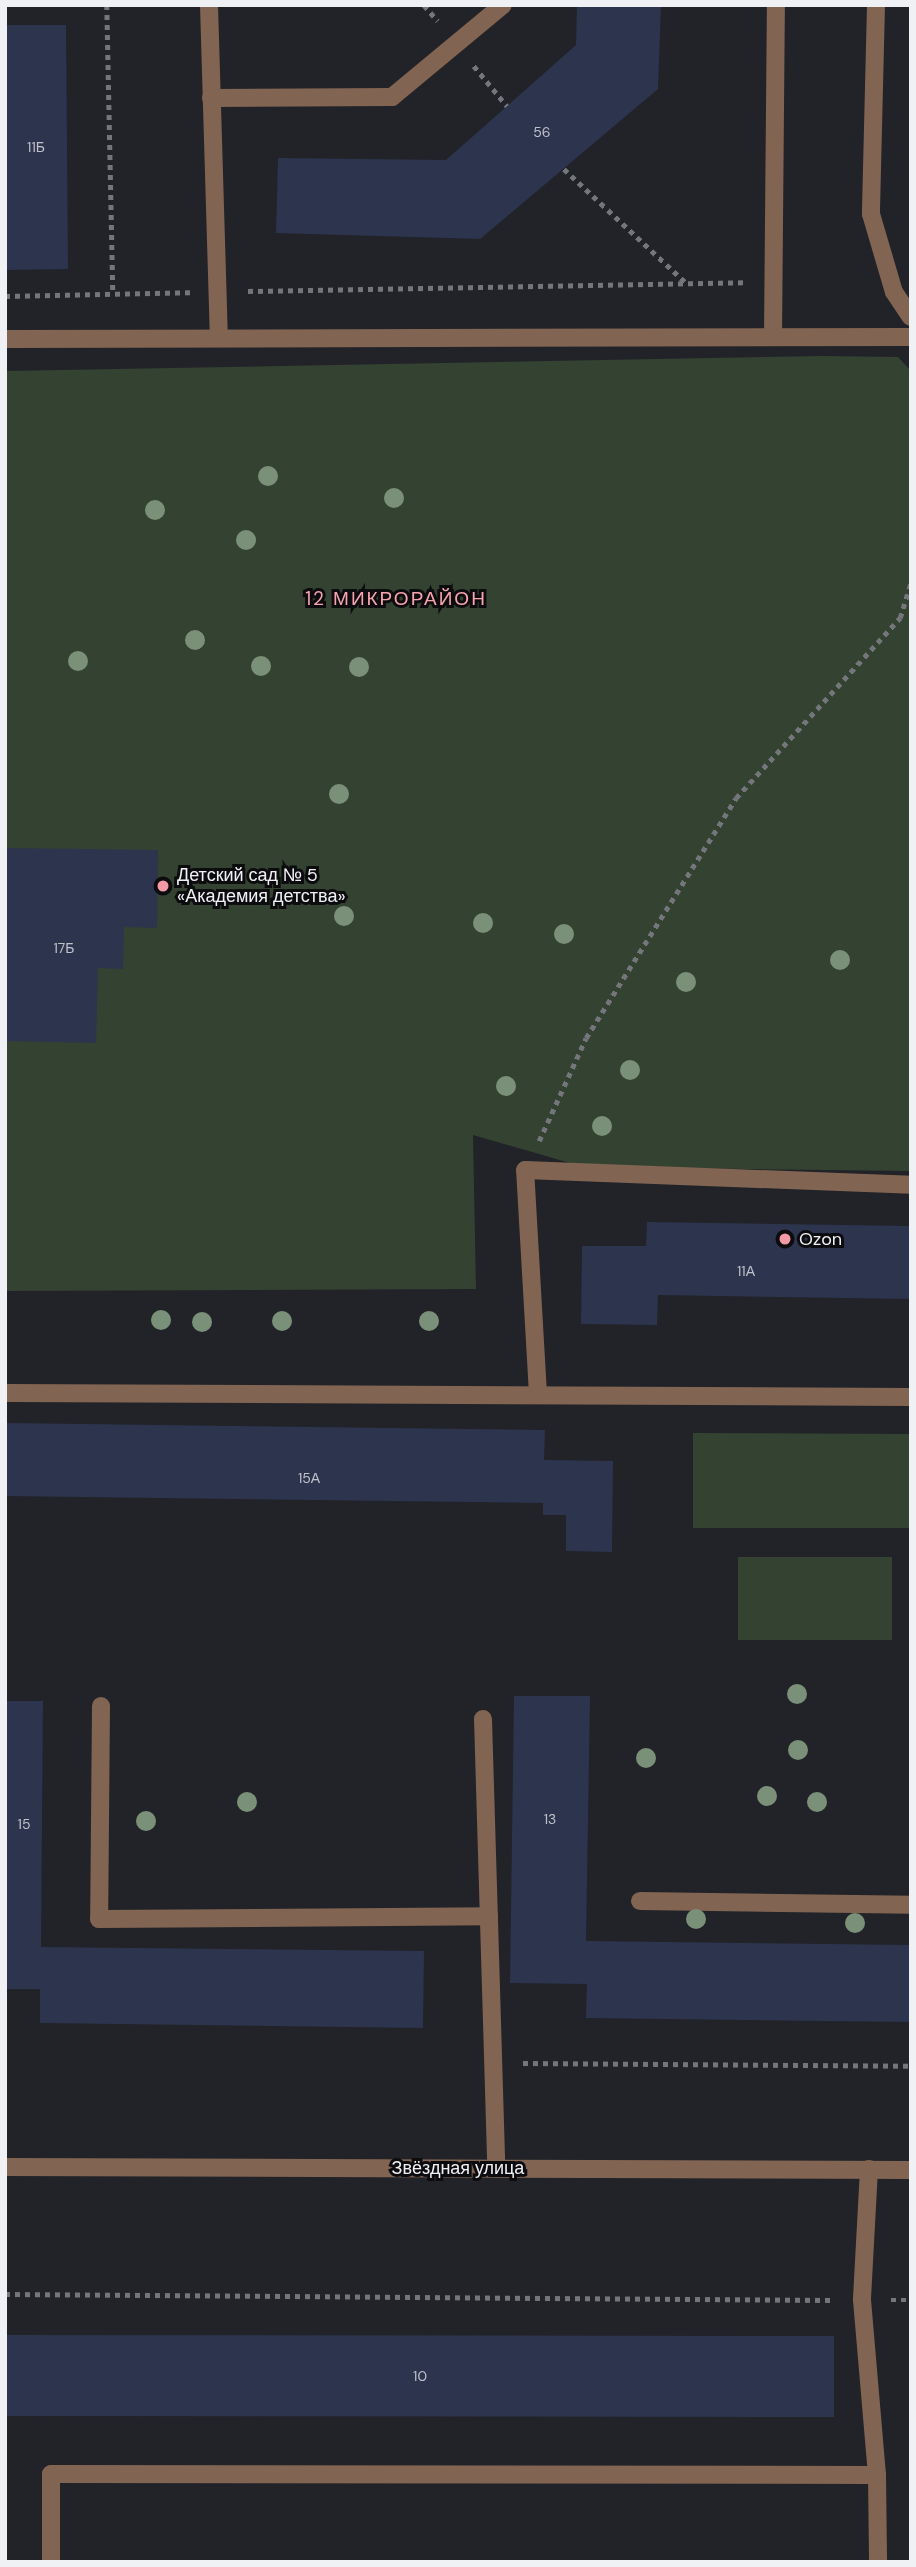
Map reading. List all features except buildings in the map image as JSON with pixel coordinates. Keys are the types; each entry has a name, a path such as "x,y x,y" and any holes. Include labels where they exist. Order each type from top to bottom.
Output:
{"street":[{"path":"209,5 219,338"},
{"path":"211,98 392,97 503,5"},
{"path":"773,337 776,5"},
{"path":"876,5 871,214 894,292 911,317"},
{"path":"5,339 911,337"},
{"path":"538,1394 525,1170 911,1185"},
{"path":"5,1393 911,1396"},
{"path":"101,1706 99,1919 489,1916"},
{"path":"483,1719 496,2168"},
{"path":"640,1900 911,1905"},
{"name":"Звёздная улица","path":"5,2166 911,2169"},
{"path":"869,2169 862,2300 877,2475 878,2562"},
{"path":"51,2562 51,2474 877,2475"}],"path":[{"path":"107,5 113,293"},
{"path":"457,44 507,106"},
{"path":"564,169 686,282"},
{"path":"239,291 773,282"},
{"path":"5,296 197,291"},
{"path":"525,1170 586,1038 736,798 900,618 911,583"},
{"path":"493,2063 911,2066"},
{"path":"5,2294 911,2300"}],"green space":[{"path":"823,356 898,357 911,371 911,1171 584,1167 473,1135 476,1289 5,1291 5,371"},
{"path":"693,1433 911,1434 911,1528 693,1528"},
{"path":"738,1557 892,1557 892,1640 738,1640"}],"place":[{"name":"Детский сад № 5 «Академия детства»","path":"163,886"},
{"name":"Ozon","path":"785,1239"}],"district":[{"name":"12 МИКРОРАЙОН","path":"396,599"}]}
